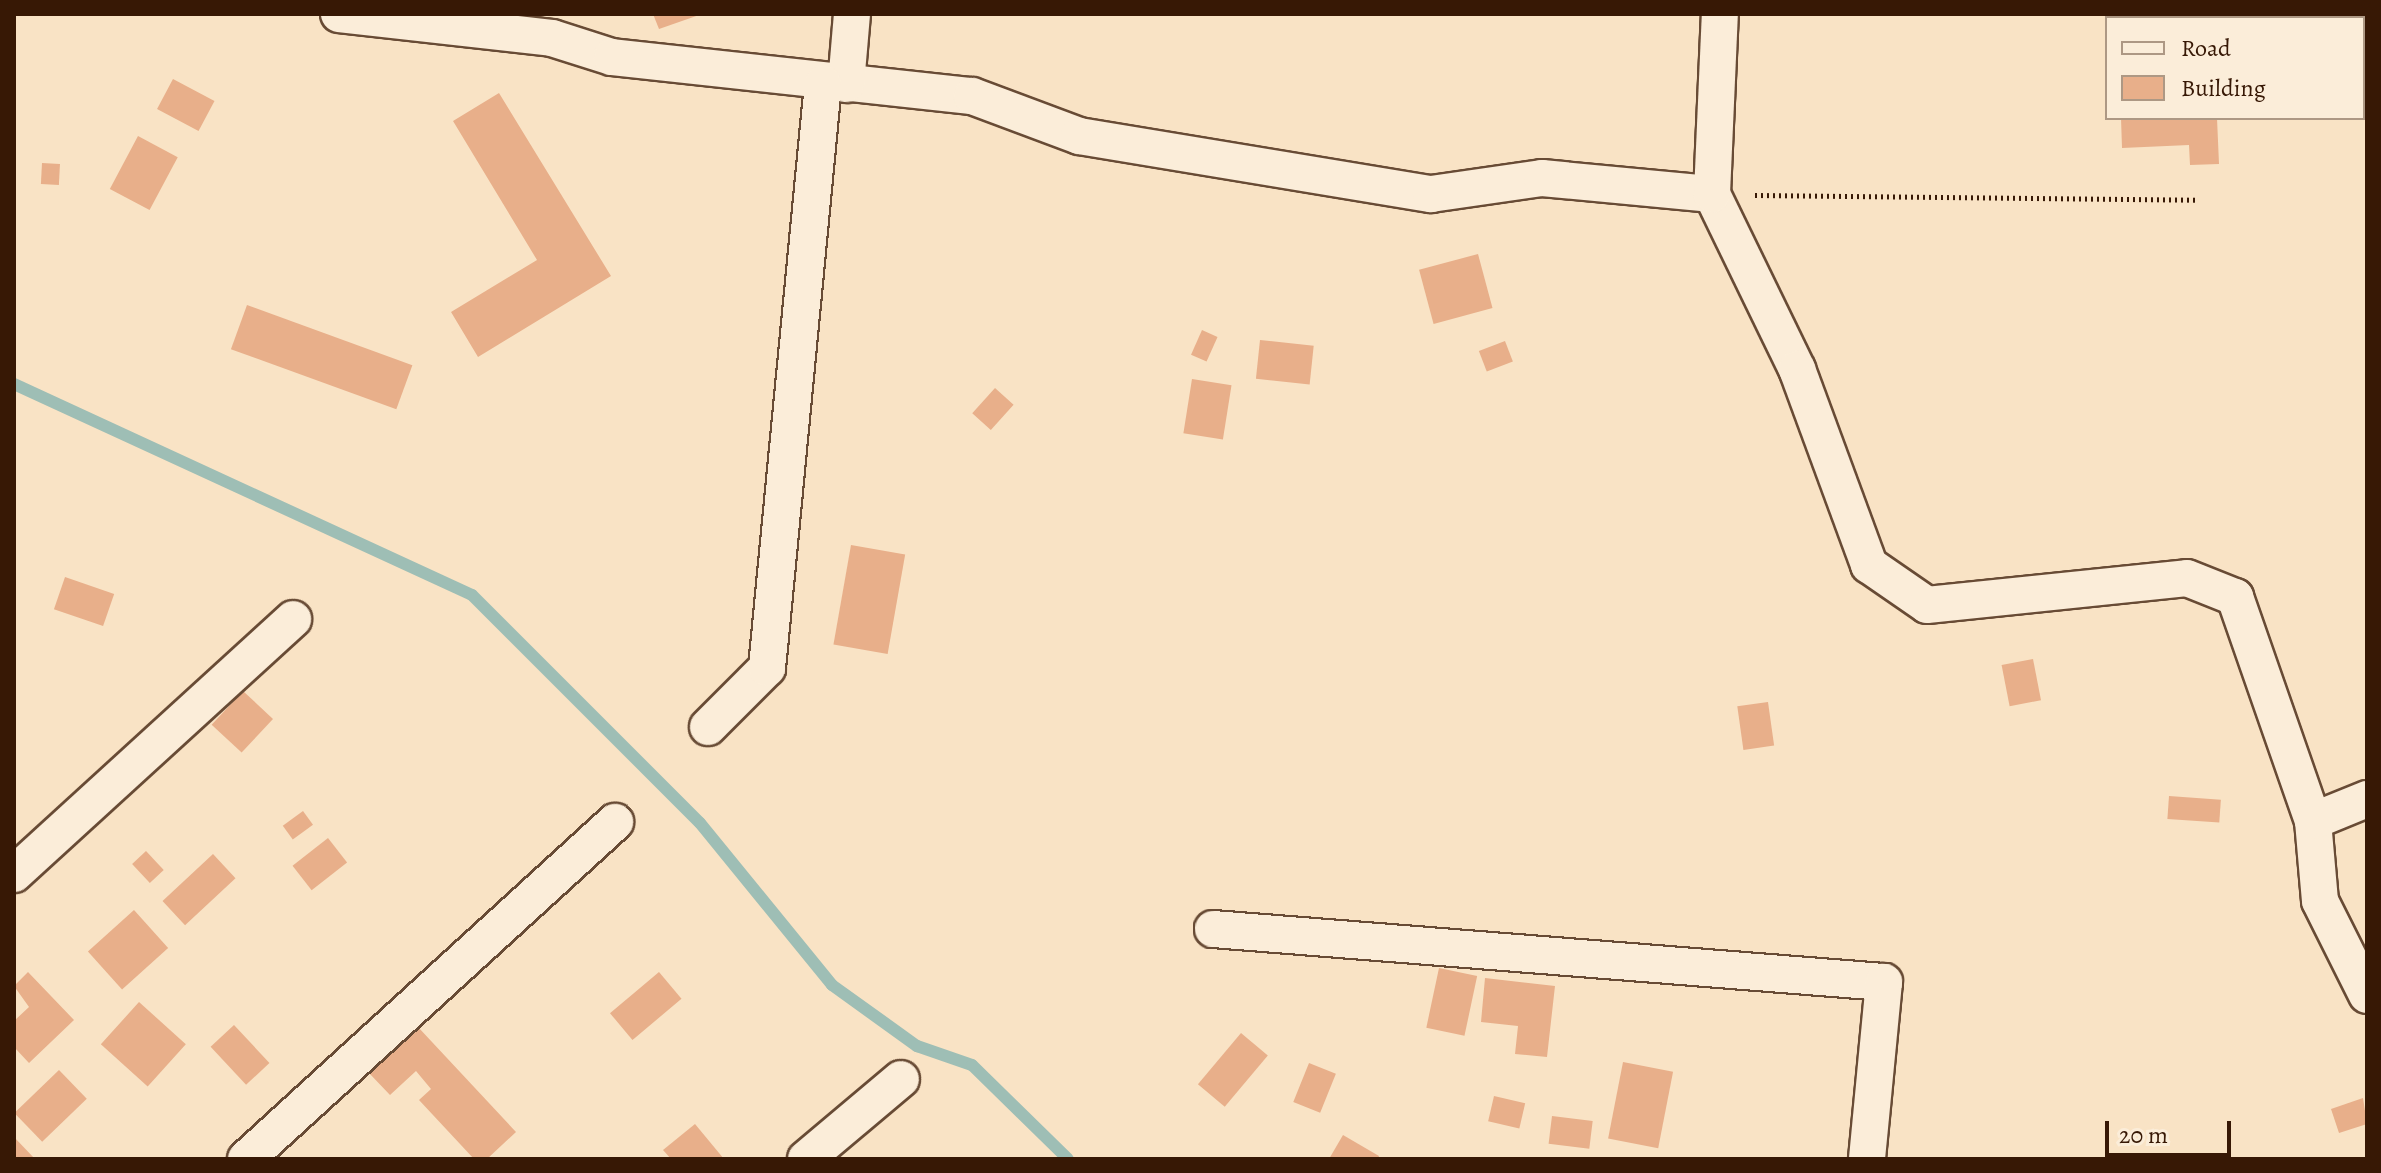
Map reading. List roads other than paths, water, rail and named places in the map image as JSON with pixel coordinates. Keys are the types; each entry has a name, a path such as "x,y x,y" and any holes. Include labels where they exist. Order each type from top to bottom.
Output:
{"street":[{"path":"339,14 552,38 612,57 834,84 972,96 1079,136 1431,194 1542,178 1712,194"},
{"path":"708,727 767,668 834,84 852,14"},
{"path":"1720,14 1712,194 1797,369 1869,565 1927,605 2187,578 2235,597 2313,821 2320,901 2367,995"},
{"path":"14,874 293,619"},
{"path":"2313,821 2367,799"},
{"path":"246,1159 615,822"},
{"path":"1213,929 1884,982 1867,1159"},
{"path":"806,1159 901,1079"}],"waterway":[{"path":"14,384 472,595 700,823 832,985 917,1046 972,1065 1068,1159"}]}
